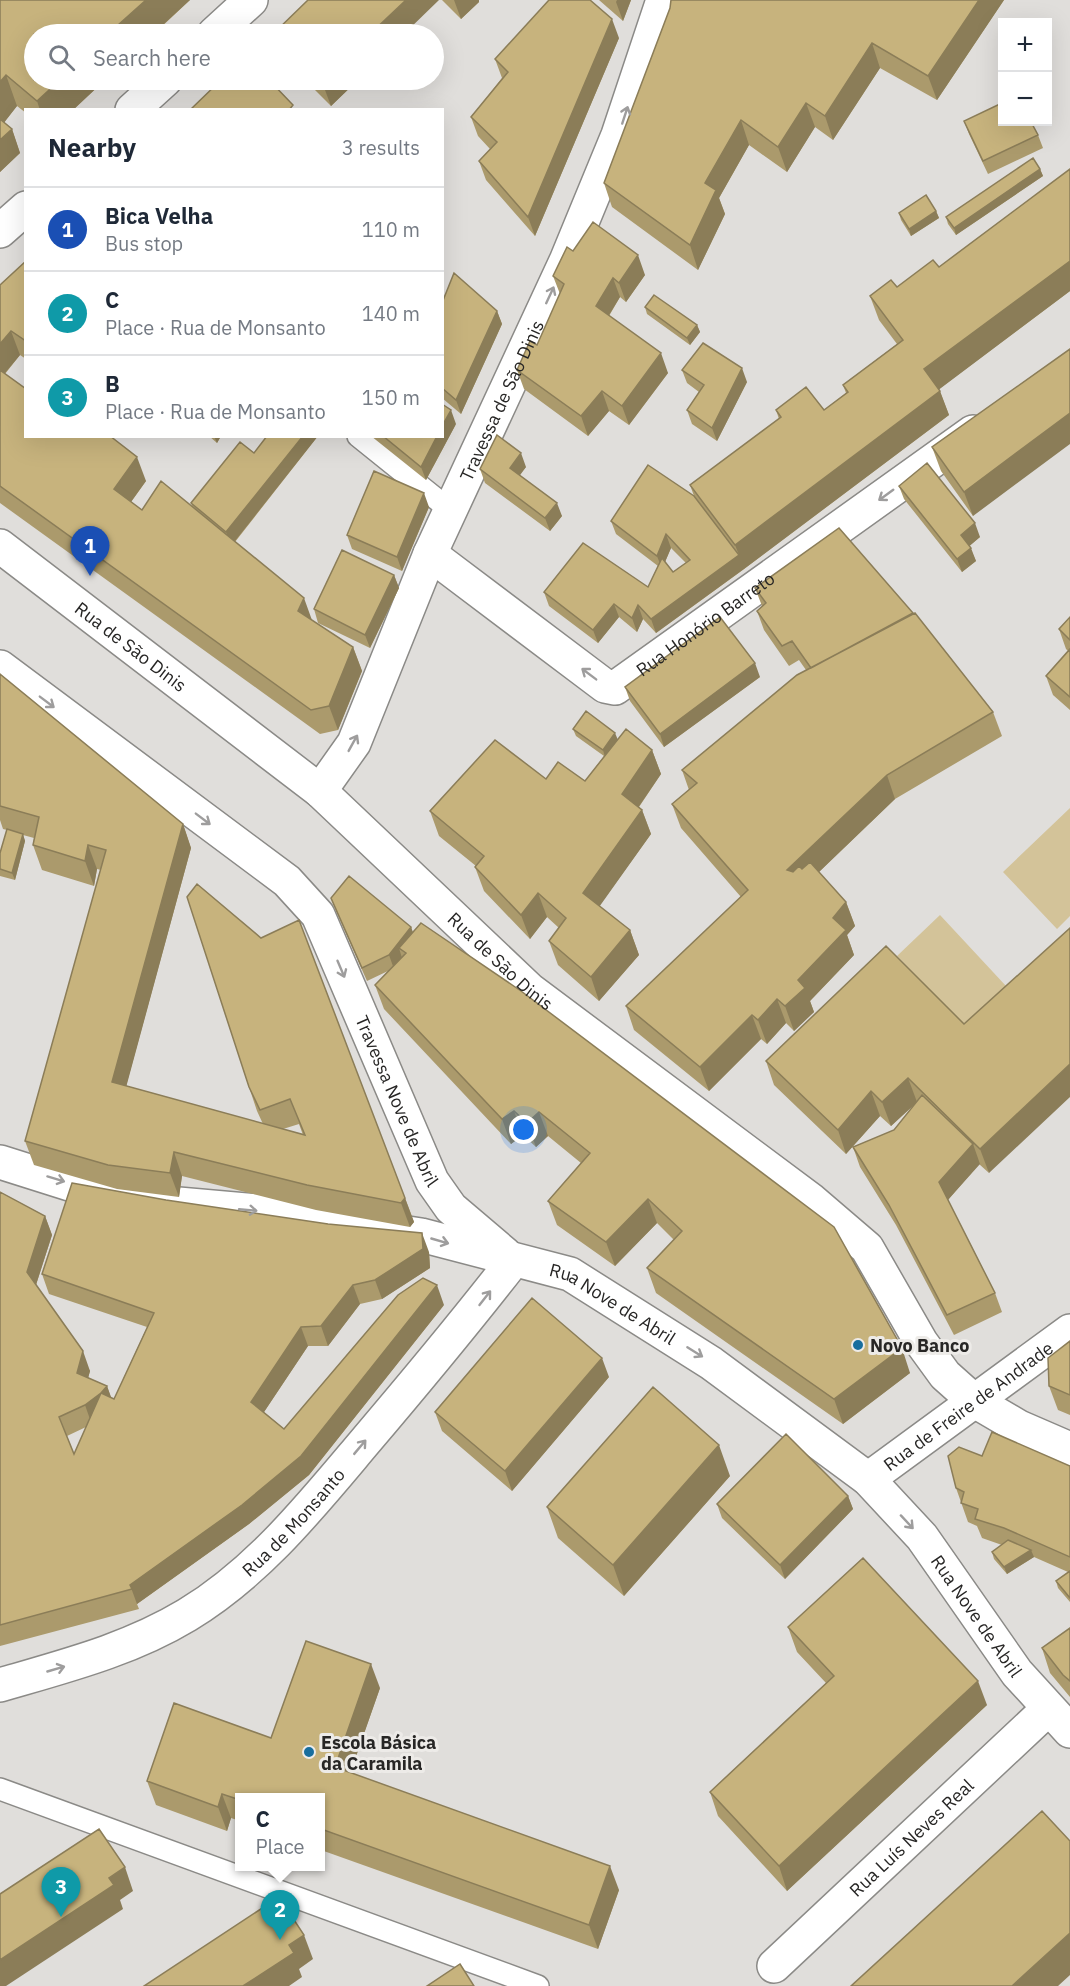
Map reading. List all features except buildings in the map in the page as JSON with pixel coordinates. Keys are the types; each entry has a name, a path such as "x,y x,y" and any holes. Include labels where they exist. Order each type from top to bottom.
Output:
{"street":[{"path":"225,24 251,0"},
{"name":"Travessa de São Dinis","path":"320,791 354,743 430,554 574,240 618,135 663,0"},
{"path":"134,108 154,90"},
{"path":"0,231 24,210"},
{"name":"Rua Honório Barreto","path":"430,554 605,686 615,688 1002,412"},
{"name":"Rua de São Dinis","path":"0,546 320,791 530,990 811,1200 867,1248 921,1342 945,1374 972,1401 1019,1427 1070,1449"},
{"name":"Travessa Nove de Abril","path":"0,667 287,881 318,915 432,1181 450,1208 513,1261"},
{"name":"Rua Nove de Abril","path":"0,1162 95,1192 133,1200 270,1212 421,1235 513,1261 570,1274 711,1363 868,1479 922,1537 1017,1673 1059,1720"},
{"name":"Rua de Monsanto","path":"0,1685 99,1657 147,1637 189,1614 259,1560 300,1518 459,1330 513,1261"},
{"name":"Rua de Freire de Andrade","path":"868,1479 1070,1331"},
{"name":"Rua Luís Neves Real","path":"774,1966 1059,1720"}],"lane":[{"path":"360,438 450,510"},
{"path":"0,1789 538,1986"}],"shaded area":[{"path":"1070,808 1070,916 1057,929 1003,872"},
{"path":"940,915 1006,986 964,1026 897,956"}],"place":[{"name":"Bica Velha","path":"90,576"},
{"name":"Novo Banco","path":"858,1345"},
{"name":"Escola Básica da Caramila","path":"309,1752"},
{"name":"B","path":"61,1917"},
{"name":"C","path":"280,1940"}]}
